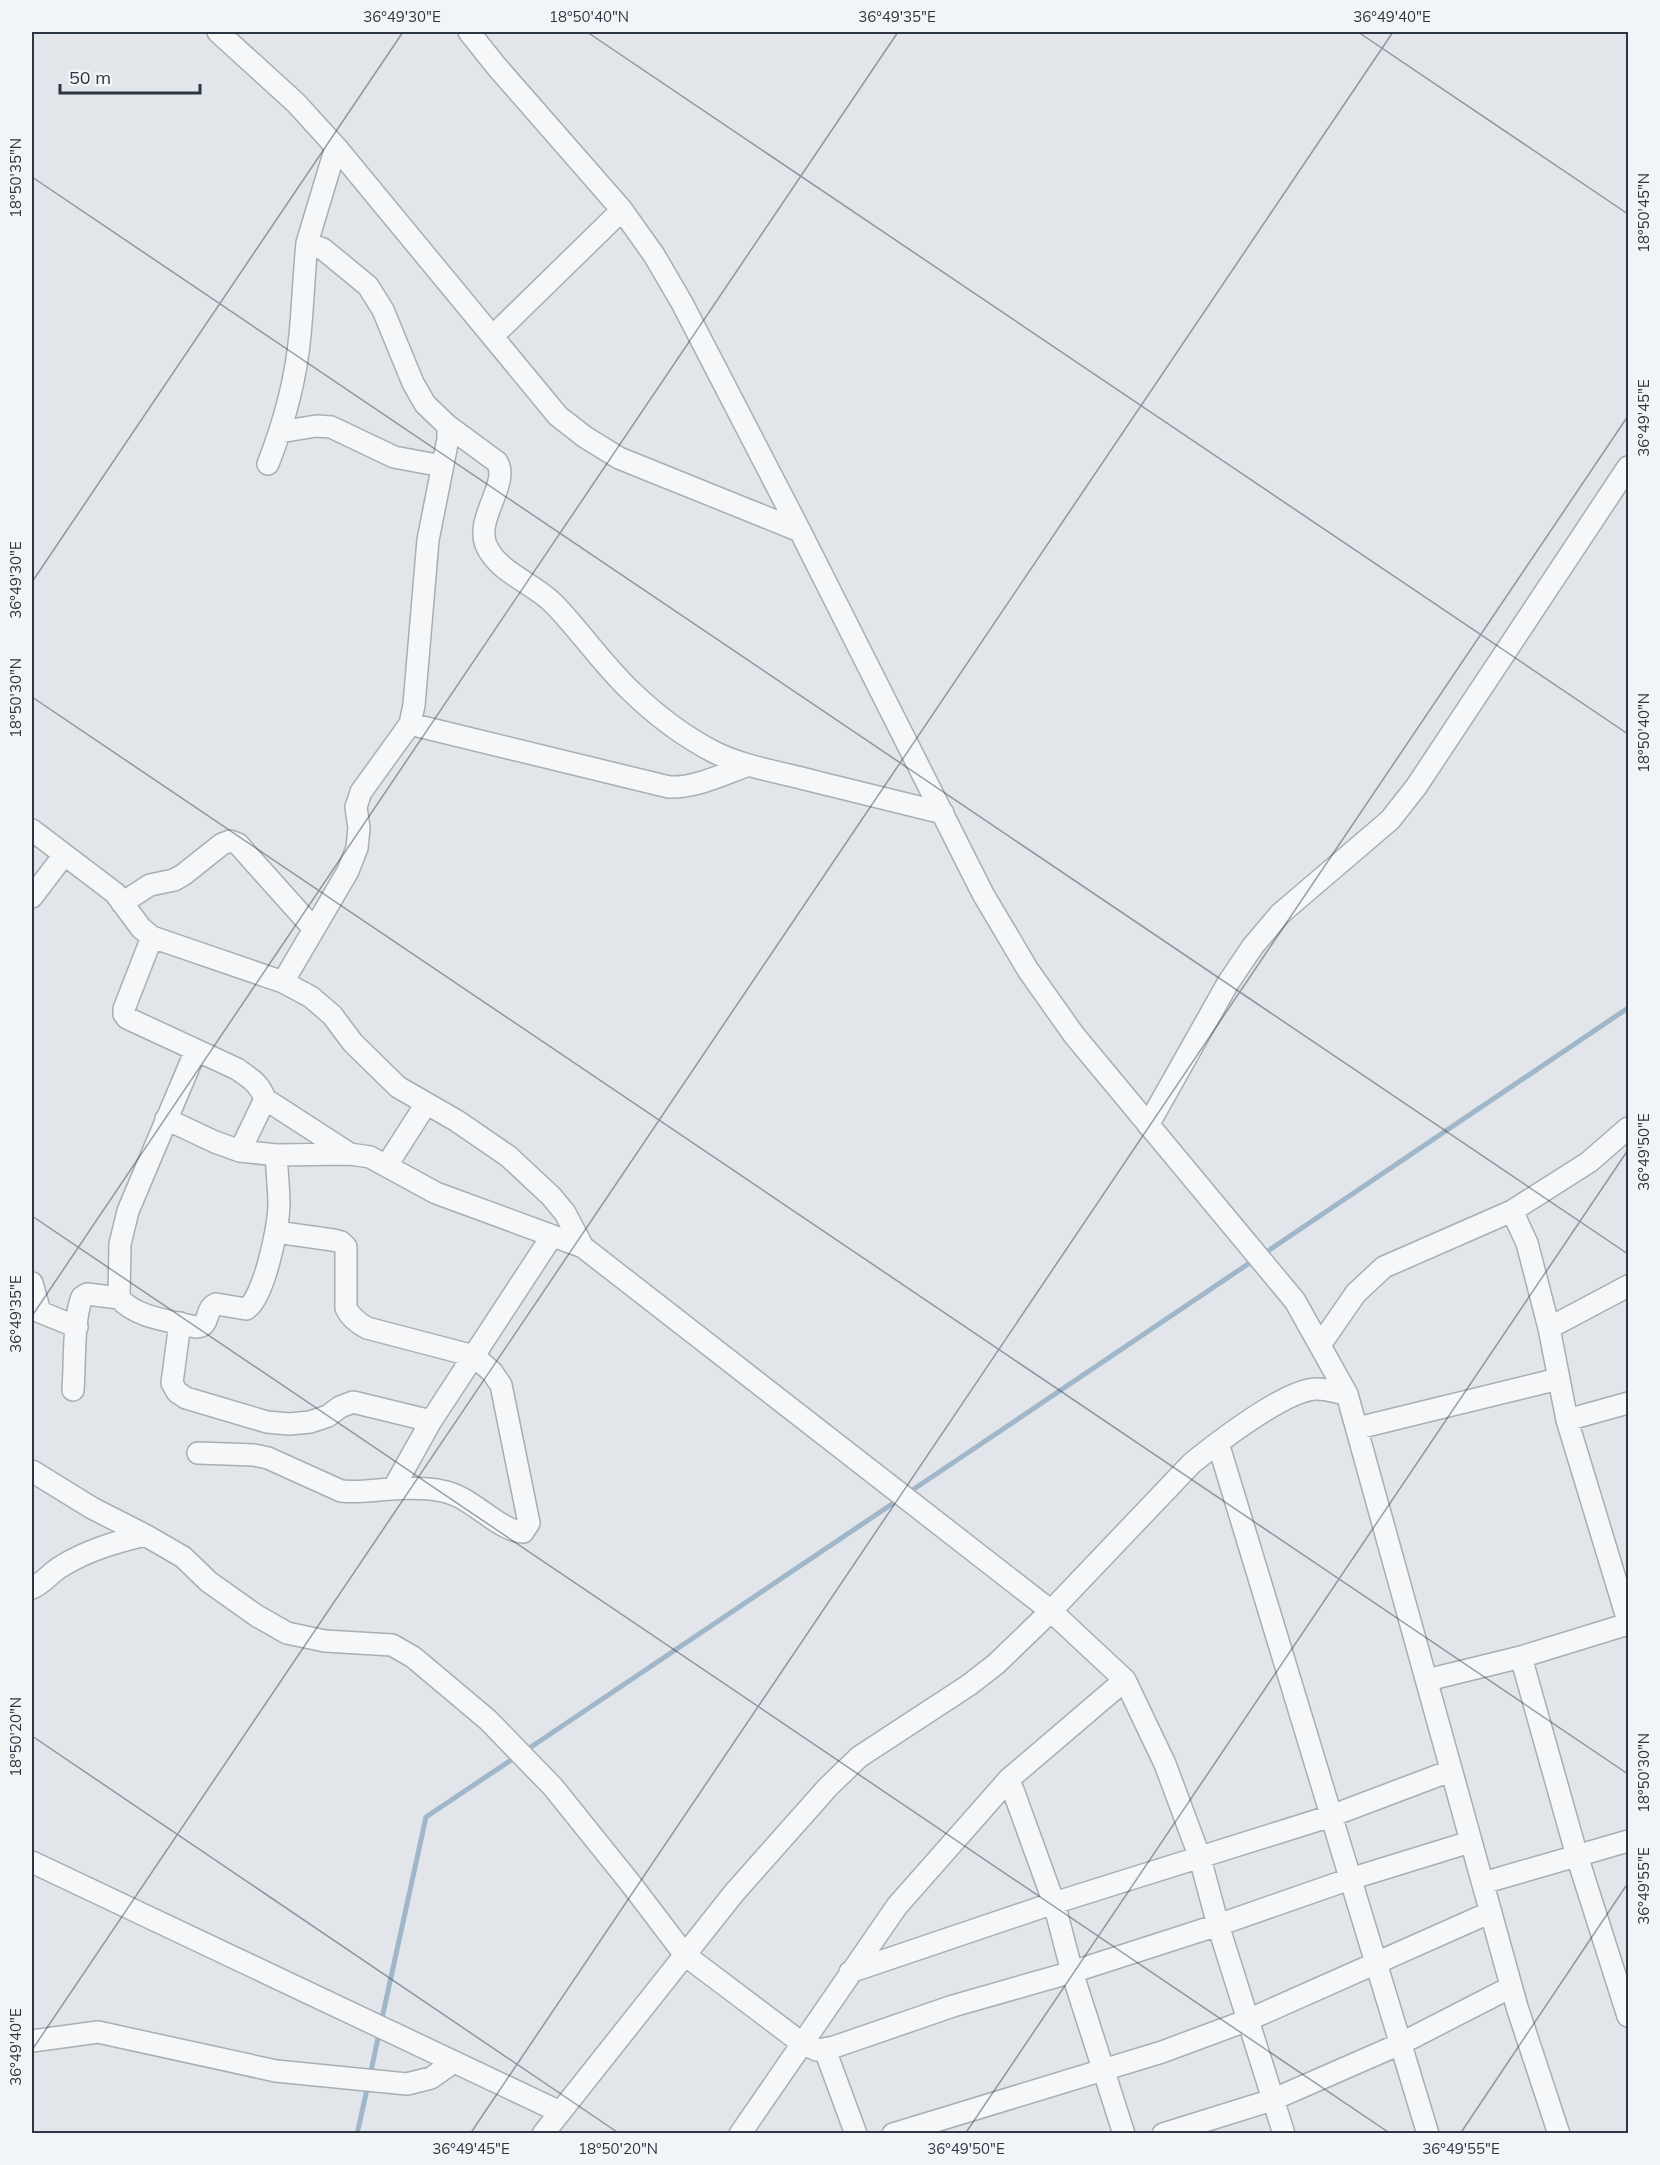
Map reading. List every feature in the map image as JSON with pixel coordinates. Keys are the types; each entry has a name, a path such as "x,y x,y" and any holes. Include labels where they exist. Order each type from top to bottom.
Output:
{"street":[{"path":"218,32 296,103 336,147 558,416 620,458 801,531"},
{"path":"470,32 497,67 622,210 654,255 682,303 801,531 983,894 1028,970 1074,1035 1295,1301 1347,1394 1511,1987 1559,2133"},
{"path":"268,464 280,432 295,367 300,336 307,243 336,147"},
{"path":"493,336 622,210"},
{"path":"307,243 323,249 368,286 383,310 413,383 425,404 448,426 497,462 500,467 500,476 485,522 486,544 502,567 535,588 553,603 632,692 661,716 714,752 749,765 942,813"},
{"path":"280,432 316,426 331,427 394,457 442,466"},
{"path":"283,982 348,871 357,848 356,807 362,792 410,724 414,705 428,540 448,439 448,426"},
{"path":"1148,1125 1228,983 1253,946 1280,914 1390,820 1416,787 1629,467"},
{"path":"410,724 669,787 698,784 749,765"},
{"path":"32,831 106,885 115,893 141,928 152,937 283,982 310,997 332,1015 353,1043 398,1087 457,1121 517,1164 558,1204 582,1247"},
{"path":"122,903 150,885 174,880 183,875 222,844 230,841 238,844 314,929"},
{"path":"32,897 64,855"},
{"path":"152,937 124,1014 127,1018 237,1069 254,1080 261,1088 265,1099 350,1154"},
{"path":"119,1298 120,1244 128,1211 196,1050"},
{"path":"240,1151 265,1099"},
{"path":"387,1165 426,1104"},
{"path":"166,1119 240,1151 276,1155 350,1154 370,1157 436,1193 582,1247 1051,1611 1125,1680 1165,1764 1200,1858 1218,1925 1284,2133"},
{"path":"1320,1345 1356,1293 1384,1267 1512,1211 1589,1162 1629,1128"},
{"path":"73,1390 79,1303 87,1294 119,1298 134,1311 201,1327 206,1323 212,1305 246,1309 251,1306 260,1292 276,1232 279,1206 276,1155"},
{"path":"1427,1680 1521,1657 1629,1622 1568,1420 1549,1328 1527,1244 1512,1211"},
{"path":"198,1453 254,1455 268,1458 341,1491 354,1493 393,1489 443,1491 480,1509 513,1532 523,1532 529,1523 501,1385 492,1372 474,1356 367,1328 357,1322 346,1308 346,1247 341,1242 333,1240 276,1232"},
{"path":"393,1489 431,1421 552,1236"},
{"path":"32,1283 40,1312 77,1327"},
{"path":"1549,1328 1629,1286"},
{"path":"180,1323 172,1383 177,1392 186,1398 267,1422 290,1424 310,1422 328,1416 340,1407 353,1402 431,1421"},
{"path":"1358,1428 1558,1379"},
{"path":"543,2133 734,1893 828,1787 859,1757 969,1685 996,1664 1051,1611 1192,1463 1218,1443 1287,1398 1315,1389 1347,1394"},
{"path":"1568,1420 1629,1403"},
{"path":"1218,1443 1428,2133"},
{"path":"32,1470 92,1508 146,1535 183,1557 209,1582 257,1616 287,1633 325,1641 392,1645 413,1657 488,1720 553,1787 685,1955 803,2044 817,2050 825,2050 952,2006 1072,1972 1350,1879 1470,1842"},
{"path":"32,1588 39,1585 60,1566 98,1547 146,1535"},
{"path":"1521,1657 1577,1856 1629,2016"},
{"path":"740,2133 897,1906 1009,1779 1125,1680"},
{"path":"850,1972 1054,1903 1331,1816 1450,1771"},
{"path":"1009,1779 1054,1903 1072,1972 1124,2133"},
{"path":"1483,1883 1629,1841"},
{"path":"32,1862 560,2112"},
{"path":"893,2133 1162,2052 1248,2020 1491,1912"},
{"path":"1163,2133 1272,2100 1400,2044 1511,1987"},
{"path":"32,2041 98,2032 276,2071 407,2084 431,2078 454,2062"},
{"path":"825,2050 856,2133"}],"waterway":[{"path":"1262,1255 1628,1008"},
{"path":"908,1493 1254,1260"},
{"path":"525,1751 898,1500"},
{"path":"381,2023 426,1817 517,1756"},
{"path":"370,2076 379,2033"},
{"path":"357,2134 368,2085"}]}
